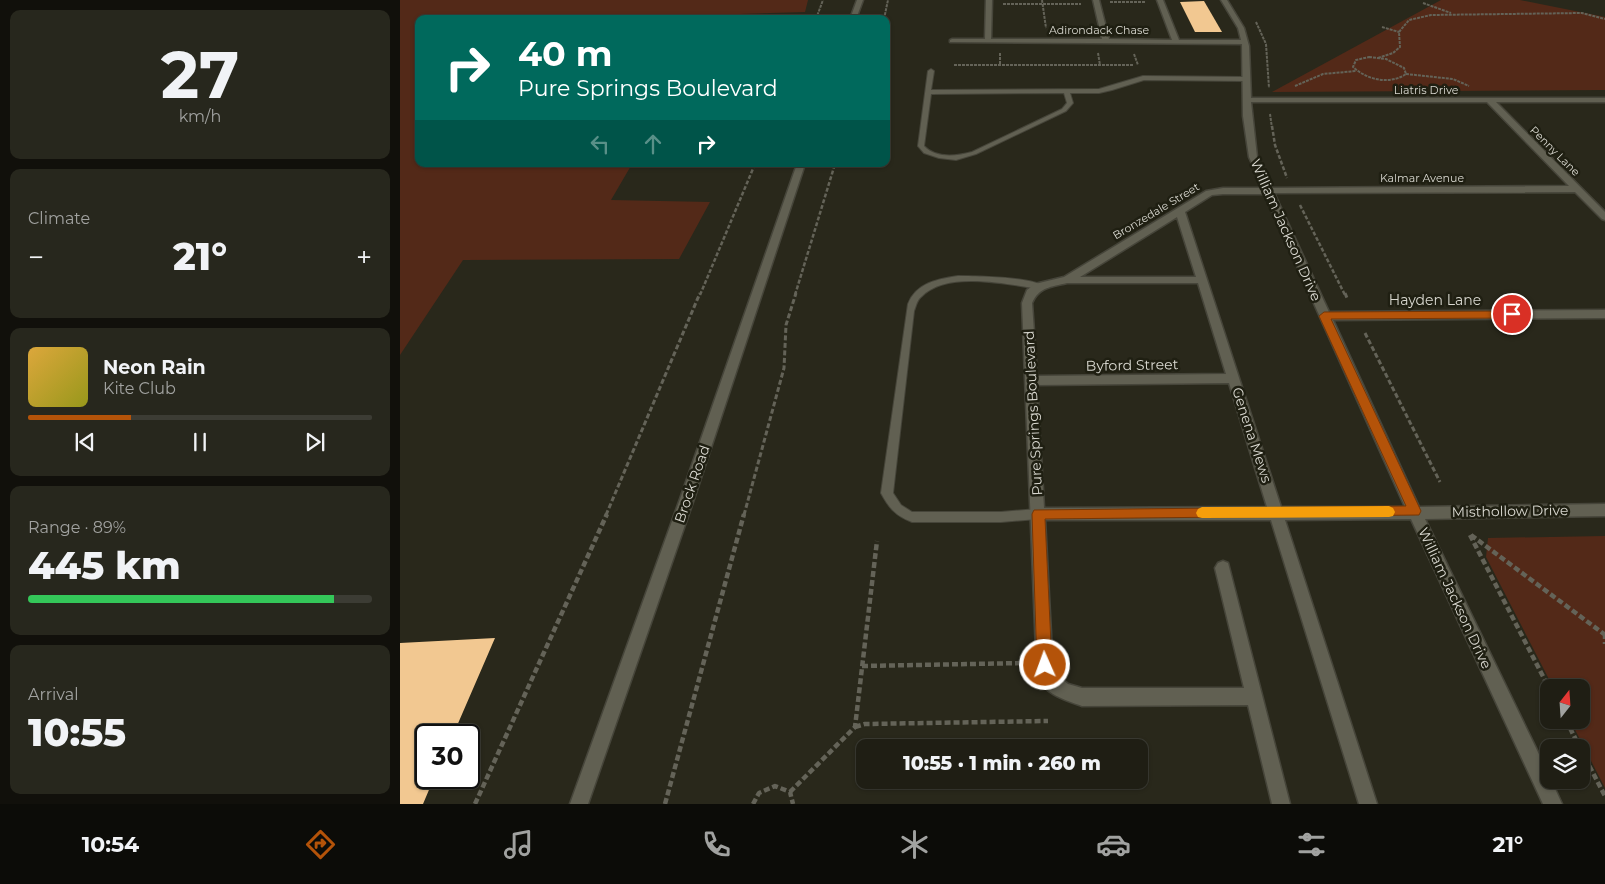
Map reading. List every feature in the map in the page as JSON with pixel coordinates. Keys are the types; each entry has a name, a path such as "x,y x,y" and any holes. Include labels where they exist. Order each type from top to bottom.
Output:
{"street":[{"path":"854,15 860,0"},
{"name":"William Jackson Drive","path":"1224,0 1241,28 1245,42 1247,100 1253,157 1414,511 1553,804"},
{"path":"1157,1 1176,40"},
{"path":"988,41 989,2"},
{"path":"1096,2 1106,40"},
{"name":"Adirondack Chase","path":"952,41 1176,40 1245,42"},
{"name":"Liatris Drive","path":"1247,100 1605,100"},
{"name":"Penny Lane","path":"1490,101 1605,217"},
{"name":"Brock Road","path":"579,804 687,499 800,167"},
{"name":"Kalmar Avenue","path":"1267,191 1577,188"},
{"name":"Bronzedale Street","path":"1067,280 1210,193 1267,191"},
{"name":"Genena Mews","path":"1180,210 1368,804"},
{"path":"1039,286 1067,280 1203,280"},
{"name":"Pure Springs Boulevard","path":"1039,286 1030,294 1027,303 1038,514 1414,511"},
{"name":"Hayden Lane","path":"1324,316 1605,314"},
{"name":"Byford Street","path":"1031,381 1234,378"},
{"name":"Misthollow Drive","path":"1414,511 1477,513 1605,510"},
{"path":"1038,514 1045,676 1063,691 1082,697 1255,696"},
{"path":"1223,568 1281,804"}],"lane":[{"path":"931,71 921,146 926,152 939,156 956,158 974,153 1064,110 1070,103 1066,91"},
{"path":"928,92 1110,90 1142,78 1247,79"},
{"path":"1038,514 1001,517 912,517 900,513 892,505 887,493 910,312 918,294 937,283 961,279 999,279 1039,286"}],"path":[{"path":"818,15 824,0"},
{"path":"885,15 888,0"},
{"path":"1042,0 1048,41"},
{"path":"989,2 1042,4 1157,1"},
{"path":"1423,3 1452,13"},
{"path":"1399,32 1404,24 1418,17 1452,13 1582,13 1605,18"},
{"path":"1382,27 1399,32"},
{"path":"1356,71 1353,63 1356,60 1378,58 1400,49 1402,39 1399,32"},
{"path":"1378,58 1399,64 1404,68 1406,74"},
{"path":"954,66 1146,65"},
{"path":"1289,89 1312,77 1332,72 1356,71 1370,77 1389,80 1397,79 1406,74 1453,79 1475,89"},
{"path":"1269,109 1275,145 1287,178"},
{"path":"475,804 614,497 753,167"},
{"path":"665,804 784,368 786,325 834,167"},
{"path":"1298,201 1346,298"},
{"path":"1365,333 1440,482"},
{"path":"1544,679 1470,535 1604,633 1605,644"},
{"path":"855,727 876,541"},
{"path":"862,666 1025,663"},
{"path":"790,792 855,727 865,724 1048,721"},
{"path":"1590,767 1605,796"},
{"path":"752,804 759,794 775,786 790,792"},
{"path":"790,792 793,804"}],"shaded area":[{"path":"400,0 808,0 805,12 708,15 415,15 415,167 630,167 611,200 710,202 679,259 463,260 400,355"},
{"path":"1441,0 1520,0 1605,17 1605,90 1272,92"},
{"path":"1605,536 1605,788 1590,759 1590,739 1580,739 1575,729 1590,729 1590,679 1549,679 1486,557 1488,538"}],"building":[{"path":"1204,1 1222,32 1195,32 1180,2"},
{"path":"495,638 458,724 415,724 415,789 429,789 423,804 400,804 400,643"}],"slow traffic":[{"path":"1202,513 1389,512"}],"route":[{"path":"1045,665 1038,514 1414,511 1324,316 1512,314"}]}
